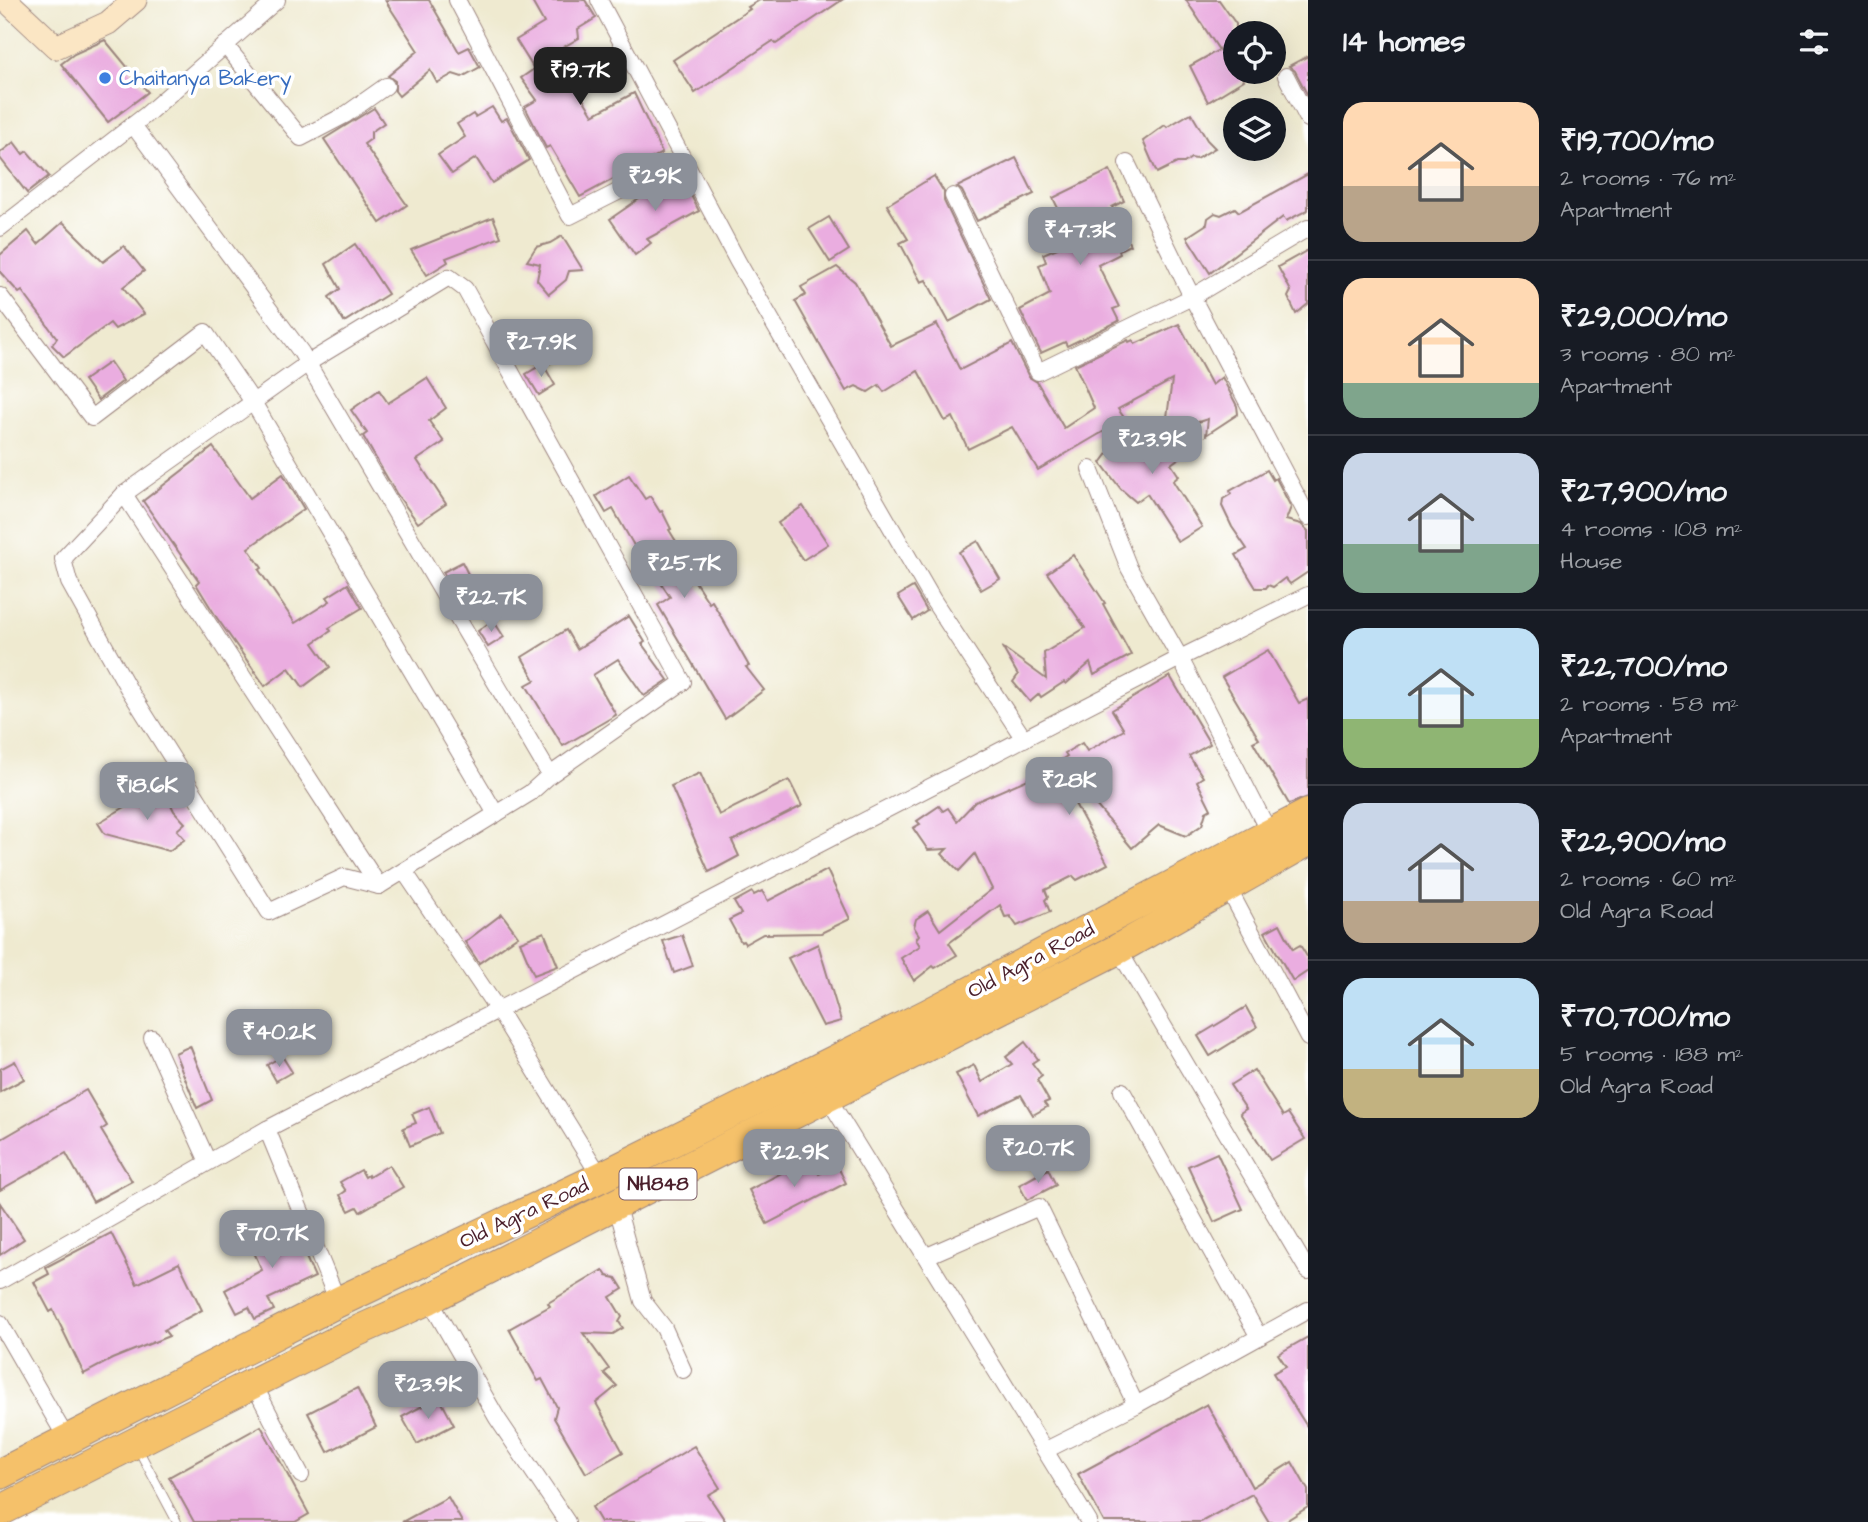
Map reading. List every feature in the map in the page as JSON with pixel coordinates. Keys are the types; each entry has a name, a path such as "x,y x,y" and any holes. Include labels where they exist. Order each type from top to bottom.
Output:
{"highway":[{"name":"Old Agra Road","path":"0,1474 338,1302 601,1177 1275,844 1308,814"},
{"name":"NH848","path":"0,1511 134,1441 353,1333 429,1299 618,1204 1118,949 1227,886 1275,844 1308,841"},
{"path":"412,1266 429,1299"}],"street":[{"path":"6,0 56,47 108,23 135,0"},
{"path":"0,228 133,125 276,0"},
{"path":"457,0 570,216 683,159"},
{"path":"599,0 738,262 933,600 1024,739"},
{"path":"225,45 301,138 345,116 386,86"},
{"path":"1286,76 1308,119"},
{"path":"133,125 308,363 550,775"},
{"path":"1127,163 1192,298 1308,517"},
{"path":"953,196 1038,372 1192,298 1308,228"},
{"path":"449,277 466,289 683,682 550,775 530,793 379,886 344,877 269,912 128,688 69,582 63,559 124,494 253,402 308,363 449,277"},
{"path":"0,296 92,418 205,332 253,402 496,814"},
{"path":"1090,469 1129,568 1180,658 1275,844"},
{"path":"124,494 379,886"},
{"path":"0,1281 267,1129 1180,658 1308,595"},
{"path":"404,871 498,1010 618,1204 643,1301 664,1328 683,1370"},
{"path":"1227,886 1308,1038"},
{"path":"1118,949 1308,1271"},
{"path":"152,1038 208,1162"},
{"path":"1122,1091 1259,1337"},
{"path":"828,1098 1089,1522"},
{"path":"267,1129 338,1302"},
{"path":"927,1256 1039,1207 1136,1405"},
{"path":"429,1299 497,1418 567,1522"},
{"path":"1046,1450 1136,1405 1308,1310"},
{"path":"0,1323 68,1441"},
{"path":"253,1383 301,1475"}],"lane":[{"path":"134,1441 177,1522"}],"building":[{"path":"385,0 429,0 459,52 469,47 480,67 462,77 453,74 437,83 430,70 399,96 395,91 395,81 388,76 418,51"},
{"path":"531,0 585,0 596,18 578,29 579,38 550,55 569,81 571,79 593,115 634,93 662,153 580,197 550,146 546,148 525,107 537,100 521,78 534,69 516,40 544,23"},
{"path":"760,0 842,0 776,44 773,41 695,93 673,60"},
{"path":"1186,0 1219,0 1234,21 1223,21 1223,84 1237,84 1208,102 1190,66 1219,50"},
{"name":"Chaitanya Bakery","path":"105,40 148,92 108,122 61,64 74,54"},
{"path":"1308,56 1308,96 1295,71 1289,66"},
{"path":"492,107 501,121 507,118 529,160 492,183 476,158 452,174 438,155 465,137 457,124"},
{"path":"374,108 384,123 371,132 371,139 364,144 407,205 380,223 324,139"},
{"path":"1191,113 1215,148 1196,159 1177,163 1157,173 1143,141 1165,125 1167,127"},
{"path":"14,142 23,154 27,151 49,176 27,193 0,158 0,153"},
{"path":"1016,158 1034,194 977,221 962,191 957,187"},
{"path":"1110,170 1124,201 1112,207 1130,245 1119,250 1120,254 1098,265 1119,307 1113,309 1119,321 1067,346 1065,342 1041,353 1020,310 1050,294 1039,265 1046,262 1043,254 1074,241 1053,198"},
{"path":"1308,174 1308,210 1286,221 1283,217 1210,273 1187,237 1207,224 1208,218 1215,213 1221,215 1235,208 1239,212"},
{"path":"674,175 676,179 681,176 699,211 647,239 651,243 635,255 610,219"},
{"path":"934,176 944,192 944,201 991,299 949,322 926,280 921,282 900,243 908,239 887,205"},
{"path":"493,217 501,237 446,258 448,262 427,275 411,250"},
{"path":"829,217 849,250 830,262 809,229"},
{"path":"63,222 103,262 124,246 144,271 123,287 144,314 115,329 110,323 64,357 52,345 57,338 22,291 19,293 0,272 0,255 28,231 38,244"},
{"path":"562,236 583,270 569,271 566,280 549,294 537,280 540,264 527,261 536,247"},
{"path":"355,244 388,294 344,322 329,297 340,289 326,264"},
{"path":"1308,250 1308,304 1296,314 1288,297 1291,291 1278,267"},
{"path":"837,267 855,282 891,346 937,324 960,370 1012,343 1029,377 1037,382 1064,428 1094,408 1075,365 1128,340 1133,340 1135,344 1179,324 1212,385 1222,377 1237,406 1238,414 1206,435 1208,419 1165,432 1172,380 1118,409 1125,419 1038,470 1012,427 968,449 953,417 945,421 918,371 884,392 879,385 868,392 856,386 846,391 795,301 806,295 801,287"},
{"path":"549,329 565,353 550,363 534,339"},
{"path":"110,362 123,381 98,400 84,380"},
{"path":"543,364 555,385 539,395 526,374"},
{"path":"427,378 446,408 429,421 444,442 417,460 446,504 418,523 396,493 363,436 367,433 351,410 379,390 388,403"},
{"path":"1159,423 1182,456 1171,464 1179,476 1173,481 1202,527 1178,542 1147,494 1136,502 1121,489 1101,463 1129,425 1137,437"},
{"path":"213,447 250,498 283,474 304,509 248,548 262,568 259,570 295,623 330,601 327,597 348,584 362,608 329,628 331,631 313,643 330,667 303,687 289,668 265,686 217,618 196,584 199,581 143,501"},
{"path":"1267,470 1273,480 1276,478 1291,507 1286,520 1301,524 1308,531 1308,572 1290,584 1285,578 1273,587 1268,585 1266,588 1256,588 1236,555 1247,549 1222,506 1223,499 1231,494 1230,491"},
{"path":"629,475 645,499 650,496 660,512 662,511 671,529 669,530 684,554 679,557 709,603 712,601 749,666 746,667 764,690 725,719 658,605 670,597 638,548 636,549 613,509 606,513 596,496"},
{"path":"803,506 828,544 803,560 778,523"},
{"path":"978,541 1000,579 981,590 959,552"},
{"path":"1073,555 1105,603 1103,604 1131,655 1094,675 1090,663 1066,684 1064,682 1041,697 1039,694 1030,702 1013,682 1018,675 1002,647 1046,679 1044,653 1085,628 1047,573"},
{"path":"462,562 479,596 462,604 443,572"},
{"path":"913,587 927,611 913,620 898,596"},
{"path":"629,616 645,642 642,644 668,680 644,696 618,659 593,675 616,715 563,746 526,685 535,680 522,657 566,630 577,649"},
{"path":"493,620 504,637 488,647 478,631"},
{"path":"1268,650 1299,703 1308,699 1308,797 1289,804 1253,742 1259,739 1222,677"},
{"path":"1170,676 1210,744 1189,756 1203,777 1197,781 1211,809 1206,812 1202,825 1186,836 1159,825 1132,848 1070,774 1062,780 1108,864 1077,880 1073,876 1045,890 1048,897 1045,900 1050,912 1017,926 1010,916 1005,917 1000,905 949,943 957,955 935,968 933,966 914,981 901,958 920,946 916,939 919,935 914,927 916,919 928,911 940,930 992,889 975,854 959,871 942,854 947,849 928,850 913,828 920,824 917,821 939,806 943,811 948,808 957,821 975,802 1042,773 1067,756 1065,753 1082,743 1087,751 1124,730 1112,710"},
{"path":"700,773 719,815 789,780 802,806 732,841 739,856 709,872 671,786"},
{"path":"157,788 158,791 163,788 174,811 185,823 177,830 185,839 169,851 105,834 98,823"},
{"path":"827,870 850,919 821,933 763,934 745,944 741,942 729,920 741,914 734,902 752,892 754,895 762,891 768,901"},
{"path":"502,914 518,936 479,963 465,942"},
{"path":"1280,924 1293,949 1300,945 1308,958 1308,971 1293,981 1265,932"},
{"path":"544,932 558,966 534,975 520,942"},
{"path":"682,935 693,966 674,973 663,941"},
{"path":"818,944 841,1021 823,1026 788,958"},
{"path":"1246,1007 1257,1027 1210,1056 1198,1036"},
{"path":"1025,1042 1038,1059 1032,1063 1042,1076 1037,1080 1049,1101 1044,1103 1047,1107 1033,1115 1021,1095 978,1116 956,1074 974,1065 982,1082 1012,1064 1006,1057"},
{"path":"190,1046 212,1100 197,1108 175,1053"},
{"path":"282,1056 292,1072 276,1081 267,1065"},
{"path":"15,1061 24,1079 0,1092 0,1069"},
{"path":"1254,1070 1283,1116 1288,1113 1305,1139 1270,1160 1240,1113 1246,1109 1230,1085"},
{"path":"86,1090 107,1126 101,1130 132,1181 93,1202 66,1153 0,1190 0,1140"},
{"path":"429,1107 440,1133 410,1146 403,1128 416,1123 412,1114"},
{"path":"1217,1153 1243,1209 1214,1222 1188,1166"},
{"path":"810,1158 819,1174 837,1165 846,1183 767,1224 749,1190"},
{"path":"389,1165 403,1187 360,1212 357,1207 349,1211 340,1195 346,1191 340,1182 361,1170 365,1177 369,1177"},
{"path":"1048,1169 1056,1185 1027,1200 1019,1185"},
{"path":"0,1203 24,1239 0,1255"},
{"path":"289,1220 315,1277 268,1299 274,1310 255,1319 249,1307 237,1313 225,1290 262,1270 248,1239"},
{"path":"111,1233 137,1284 179,1263 202,1310 164,1330 169,1336 112,1359 84,1374 53,1310 50,1312 34,1282 49,1274 46,1267"},
{"path":"603,1270 607,1276 616,1278 623,1289 610,1297 622,1317 619,1322 623,1328 613,1334 583,1333 609,1369 604,1373 617,1386 596,1403 623,1452 586,1473 554,1418 557,1407 542,1379 538,1381 509,1329 550,1306 548,1303"},
{"path":"1308,1337 1308,1428 1273,1373 1286,1366 1278,1354"},
{"path":"357,1388 376,1427 328,1452 308,1413"},
{"path":"439,1397 454,1425 417,1444 402,1417"},
{"path":"1207,1404 1252,1487 1292,1462 1308,1490 1308,1507 1284,1522 1269,1522 1252,1494 1201,1522 1104,1522 1078,1474"},
{"path":"261,1426 309,1514 295,1522 194,1522 169,1477"},
{"path":"694,1446 720,1488 708,1495 726,1522 601,1522 592,1507"},
{"path":"448,1497 462,1522 402,1522"}],"place":[{"name":"Chaitanya Bakery","path":"105,78"}]}
